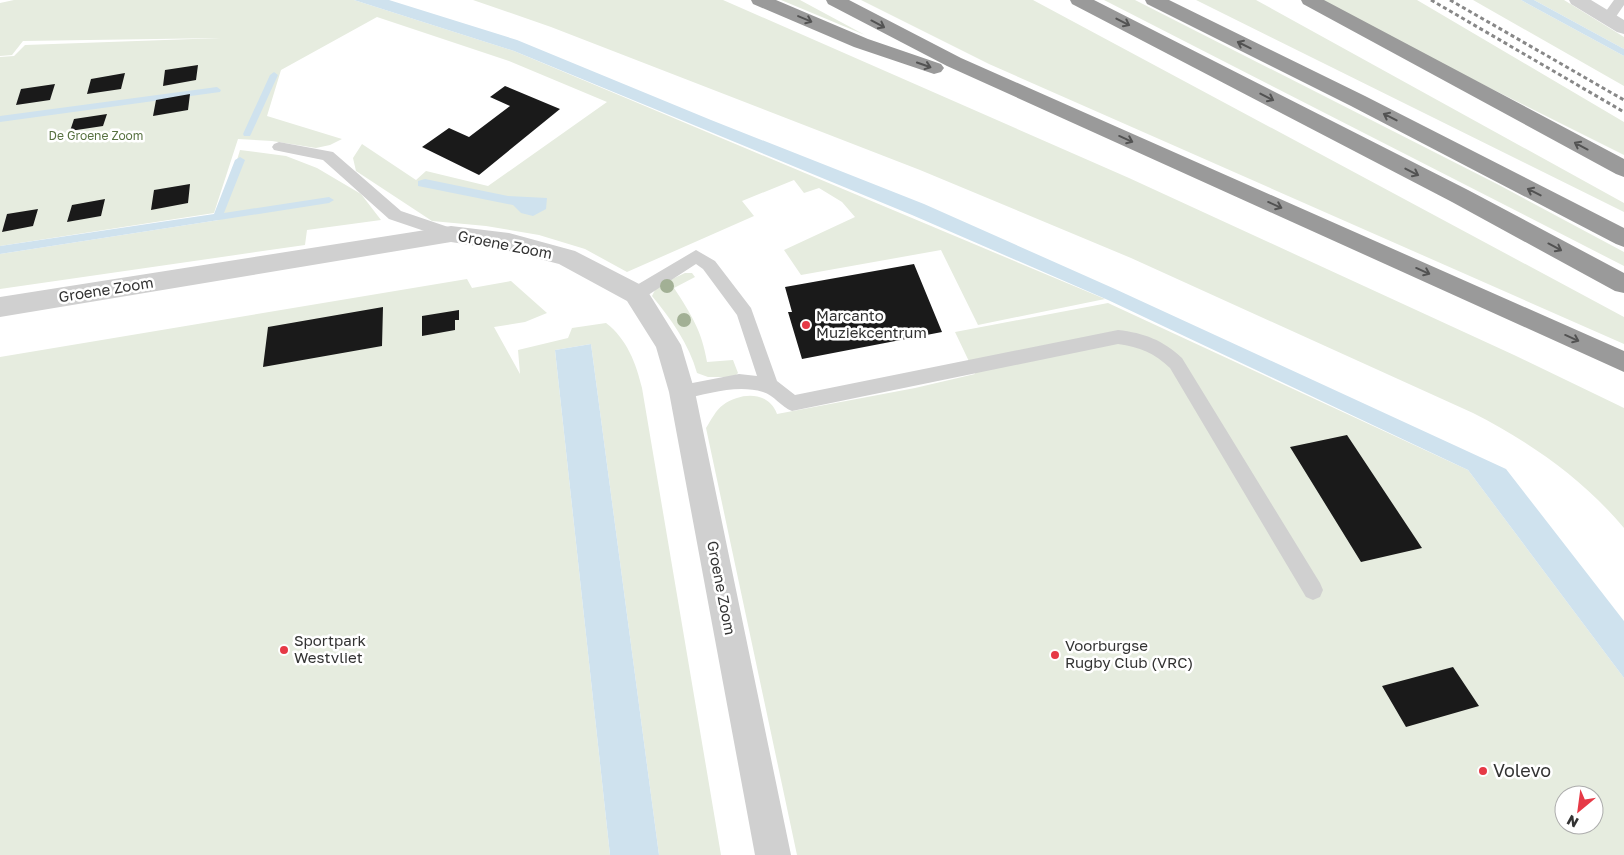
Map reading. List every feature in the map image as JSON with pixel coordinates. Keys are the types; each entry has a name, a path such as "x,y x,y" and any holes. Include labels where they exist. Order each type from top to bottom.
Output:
{"highway":[{"path":"760,0 861,43 1082,120"},
{"path":"835,0 946,58 1450,282 1624,362"},
{"path":"1080,0 1624,284"},
{"path":"1154,0 1358,101 1624,238"},
{"path":"1294,0 1465,83"},
{"path":"1310,0 1624,169"}],"street":[{"path":"1578,0 1619,12"},
{"name":"Groene Zoom","path":"0,307 451,234 509,242 566,257 636,294 668,345 682,392 773,855"}],"lane":[{"path":"279,147 328,156 395,215 451,234"},
{"path":"636,294 696,256 709,265 745,314 769,385"},
{"path":"682,392 739,381 769,385 792,403 1118,337 1139,340 1162,349 1176,363 1313,590"}],"green space":[{"name":"De Groene Zoom","path":"14,0 354,0 514,51 1105,299 978,325 941,250 801,275 784,250 855,217 842,202 819,188 804,193 794,180 742,201 754,216 627,272 585,249 539,235 486,226 432,221 356,171 353,158 362,144 416,180 426,171 488,186 607,102 509,61 377,17 281,70 267,116 342,139 330,145 316,148 272,141 238,139 214,213 0,246 0,57 14,56 25,45 221,38 23,41 12,55 0,56 0,3"},
{"path":"473,0 723,0 1129,178 1514,355 1624,408 1624,528 1573,477 1515,436 1473,413 1131,258 920,170 551,27"},
{"path":"781,0 800,0 865,35"},
{"path":"861,0 1033,0 1624,317 1624,344 989,64"},
{"path":"1104,0 1135,0 1499,185 1624,252 1624,266"},
{"path":"1196,0 1256,0 1624,203 1624,212"},
{"path":"1323,0 1417,0 1624,122 1624,155 1406,46"},
{"path":"1473,0 1521,0 1624,56 1624,86"},
{"path":"1534,0 1564,0 1624,37 1624,49"},
{"path":"240,150 286,156 317,168 361,194 381,220 307,230 305,245 0,289 0,254 219,220"},
{"path":"685,273 692,273 695,277 674,288 695,323 707,362 733,360 738,373 734,377 708,377 697,373 694,362 679,332 652,296 657,286"},
{"name":"Sportpark Westvliet","path":"467,279 472,288 511,281 547,313 525,322 494,327 520,374 518,350 568,338 572,328 606,323 620,336 634,361 642,388 721,855 659,855 591,344 555,350 610,855 0,855 0,357"},
{"path":"1108,303 1468,470 1624,678 1624,855 797,855 706,428 723,405 746,396 754,396 768,401 777,414 915,388 975,374 955,332"}],"water":[{"path":"354,0 389,0 517,40 711,120 924,204 1115,289 1506,469 1624,621 1624,678 1468,470 1108,300 912,215 514,51"},
{"path":"1521,0 1534,0 1624,49 1624,56"},
{"path":"425,179 508,196 547,198 546,209 533,216 521,213 513,205 418,186 418,181"},
{"path":"591,344 659,855 610,855 555,350"}],"building":[{"path":"198,65 196,80 163,86 165,70"},
{"path":"125,73 121,89 87,94 91,79"},
{"path":"55,84 50,100 16,105 21,89"},
{"path":"505,86 560,109 479,175 422,147 449,128 469,137 510,106 490,97"},
{"path":"190,94 188,110 153,116 156,100"},
{"path":"107,114 103,126 70,131 74,119"},
{"path":"190,184 188,203 151,210 154,190"},
{"path":"105,199 101,216 67,222 72,205"},
{"path":"38,209 33,226 2,232 7,214"},
{"path":"914,264 942,332 802,359 788,312 792,312 785,287"},
{"path":"383,307 382,346 263,367 268,327"},
{"path":"459,310 459,320 455,320 455,330 422,336 422,316"},
{"path":"1347,435 1422,548 1361,562 1290,447"},
{"path":"1453,667 1479,706 1406,727 1382,686"}],"waterway":[{"path":"247,134 274,75"},
{"path":"0,119 217,90"},
{"path":"218,217 240,160"},
{"path":"218,217 329,200"},
{"path":"0,250 218,217"}],"railway":[{"path":"1431,0 1624,112"},
{"path":"1450,0 1624,100"}],"place":[{"name":"Marcanto Muziekcentrum","path":"806,325"},
{"name":"Sportpark Westvliet","path":"284,650"},
{"name":"Voorburgse Rugby Club (VRC)","path":"1055,655"},
{"name":"Volevo","path":"1483,771"}]}
